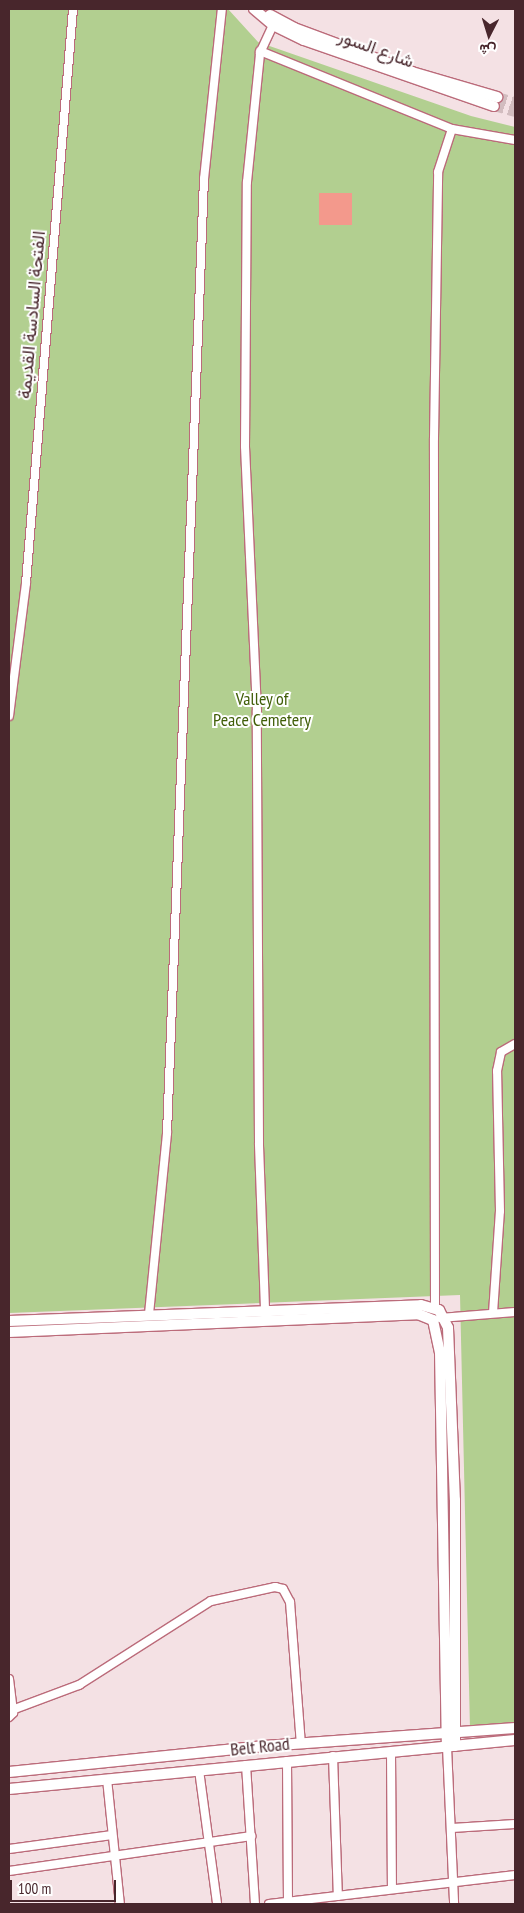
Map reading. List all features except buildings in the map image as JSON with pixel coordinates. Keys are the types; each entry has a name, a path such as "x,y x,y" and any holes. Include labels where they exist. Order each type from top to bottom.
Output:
{"street":[{"name":"الفتحة السادسة القديمة","path":"9,716 26,583 73,9"},
{"path":"149,1314 167,1133 204,179 222,9"},
{"name":"شارع السور","path":"254,9 273,25 394,74 495,101 306,33 263,9"},
{"path":"265,1309 259,1143 257,711 245,446 247,182 260,51 273,25"},
{"path":"260,51 452,129 515,140"},
{"path":"452,129 438,172 437,204 435,1308 433,1320 440,1352 447,1713 452,1733"},
{"path":"493,1313 500,1211 497,1071 501,1052 515,1044"},
{"path":"9,1320 265,1309 421,1305 435,1308 445,1317 455,1500 451,1746 454,1904"},
{"path":"194,1324 195,1312"},
{"path":"9,1332 418,1314 433,1320 445,1317 515,1312"},
{"path":"168,1313 169,1324"},
{"path":"443,1500 455,1500"},
{"path":"444,1515 455,1515"},
{"path":"9,1679 10,1713 79,1685 211,1601 274,1588 283,1589 290,1602 301,1744"},
{"path":"423,1734 441,1724 447,1713"},
{"name":"Belt Road","path":"9,1772 301,1744 515,1728"},
{"name":"Belt Road","path":"9,1789 333,1756 515,1740"},
{"path":"391,1752 392,1890"},
{"path":"333,1756 338,1896"},
{"path":"152,1775 146,1766 153,1758"},
{"path":"121,1761 130,1767 126,1777"},
{"path":"287,1761 288,1902"},
{"path":"246,1765 255,1904"},
{"path":"199,1770 216,1904"},
{"path":"107,1779 120,1904"},
{"path":"452,1828 515,1824"},
{"path":"9,1849 112,1835"},
{"path":"9,1871 251,1836"},
{"path":"269,1904 311,1902 338,1896 515,1875"}],"green space":[{"name":"Valley of Peace Cemetery","path":"9,9 228,9 258,42 471,116 515,127 515,1723 470,1729 460,1295 9,1313"}],"tunnel":[{"path":"497,97 515,102"},
{"path":"494,106 515,112"}]}
